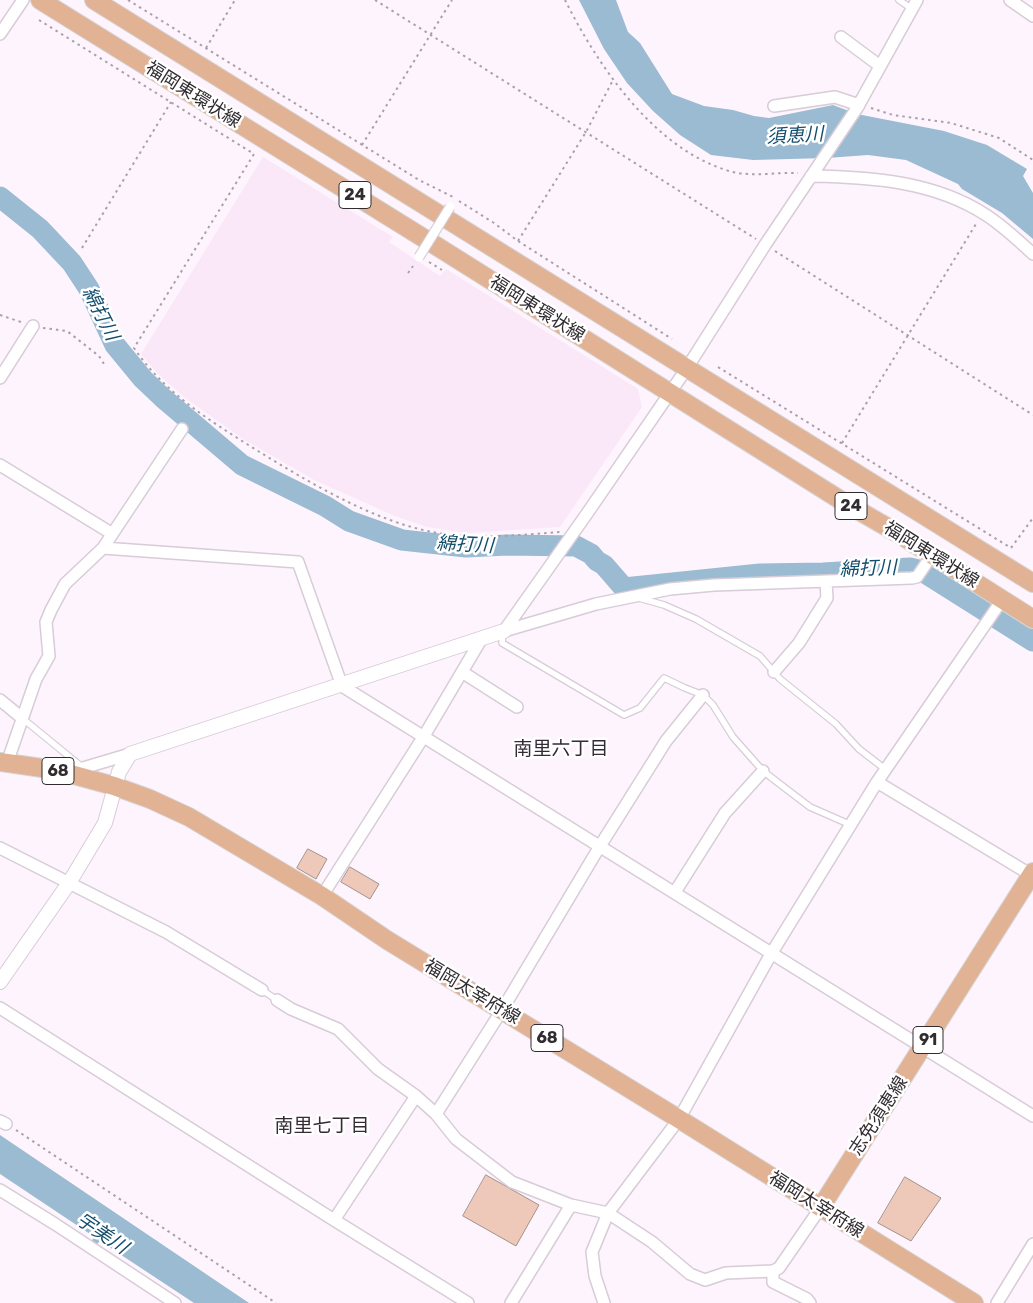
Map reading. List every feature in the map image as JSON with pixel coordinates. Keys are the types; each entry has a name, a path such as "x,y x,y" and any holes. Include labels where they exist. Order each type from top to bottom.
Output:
{"main road":[{"name":"福岡東環状線","path":"40,0 842,501 899,534 929,561 998,605 1033,619"},
{"name":"福岡東環状線","path":"94,0 1033,584"},
{"name":"福岡太宰府線","path":"4,763 56,770 114,786 150,799 189,817 322,896 387,940 680,1119 974,1303"},
{"name":"志免須恵線","path":"821,1207 1032,874"}],"street":[{"path":"0,34 23,0"},
{"path":"1010,0 1033,16"},
{"path":"504,631 687,368 765,245 858,106 914,4"},
{"path":"841,37 880,66"},
{"path":"774,106 835,97 858,106"},
{"path":"812,174 900,182 964,203 983,213 1009,232 1033,254"},
{"path":"419,257 450,207"},
{"path":"0,378 32,326"},
{"path":"4,763 36,679 49,656 46,622 51,610 65,584 102,548 182,429"},
{"path":"0,465 111,533"},
{"path":"102,548 298,562 342,686 676,892 771,954 924,1046 1033,1116"},
{"path":"56,770 83,768 130,754 342,686 504,631 632,596 670,589 714,585 917,577 929,561"},
{"path":"774,672 800,643 828,598 826,582"},
{"path":"604,1303 595,1276 592,1252 608,1212 680,1119 771,954 885,769 998,605"},
{"path":"322,896 424,736 482,638"},
{"path":"462,672 517,707"},
{"path":"436,1114 502,1010 600,846 666,741 703,695"},
{"path":"0,700 22,718"},
{"path":"0,982 69,883 105,823 119,772 130,754"},
{"path":"676,892 725,813 763,770"},
{"path":"877,782 1032,874"},
{"path":"0,848 166,932 262,990"},
{"path":"278,1000 291,1010 338,1029 378,1069 416,1096 436,1114 456,1139 512,1182 571,1205 608,1212 652,1242 690,1274 705,1280 726,1273 773,1271 779,1268 821,1207"},
{"path":"0,1008 468,1303"},
{"path":"334,1220 416,1096"},
{"path":"0,1190 175,1303"},
{"path":"511,1303 571,1205"},
{"path":"997,1303 1033,1244"},
{"path":"773,1271 773,1282 807,1302"}],"lane":[{"path":"899,0 914,4"},
{"path":"632,596 664,605 696,618 760,656 780,679 836,724 859,749 885,769"},
{"path":"504,631 502,643 624,715 640,708 664,678 703,695 713,705 733,737 763,770 810,807 852,825"},
{"path":"22,718 83,768"},
{"path":"262,990 278,1000"}],"path":[{"path":"128,0 419,180 442,190 494,222 518,241 672,339"},
{"path":"206,48 235,0"},
{"path":"375,0 1033,415"},
{"path":"362,145 452,0"},
{"path":"565,0 579,28 613,80 640,111 670,140 709,163 727,171 750,174 812,174"},
{"path":"39,20 254,154 134,348 145,364 183,400 214,424 303,479 342,499 400,524 433,533 476,536 564,532 570,538"},
{"path":"518,241 586,132 613,80"},
{"path":"82,248 171,102"},
{"path":"858,106 893,115 951,123 999,138 1033,160"},
{"path":"841,444 983,213"},
{"path":"419,257 442,270"},
{"path":"0,315 32,326 67,331 99,356 104,364"},
{"path":"718,367 1011,548 1033,518"},
{"path":"3,1122 276,1303"}],"shaded area":[{"path":"263,157 393,237 389,242 440,276 446,269 638,389 642,407 560,527 467,533 427,527 395,516 314,480 243,439 184,397 158,374 141,354"}],"water":[{"name":"須恵川","path":"579,0 616,0 628,32 640,43 672,94 704,106 769,118 833,105 857,114 944,131 987,145 1027,169 1023,176 1033,193 1033,239 1002,213 962,189 958,184 906,160 868,155 753,160 711,155 680,135 653,111 627,83 604,49"},
{"name":"宇美川","path":"0,1135 249,1303 194,1303 100,1241 96,1245 92,1243 93,1236 0,1174"}],"building":[{"path":"308,849 327,859 316,879 297,868"},
{"path":"350,867 379,884 370,899 341,882"},
{"path":"486,1175 539,1205 516,1246 463,1216"},
{"path":"905,1177 941,1198 911,1241 878,1223"}],"waterway":[{"name":"綿打川","path":"0,197 40,229 72,263 89,289 115,345 143,379 163,398 242,465 325,506 349,521 402,540 466,547 507,545 576,546 591,554 604,565 624,588 760,574 823,573 910,568 922,571 1033,641"}],"district":[{"name":"南里六丁目","path":"561,750"},
{"name":"南里七丁目","path":"322,1127"}]}
